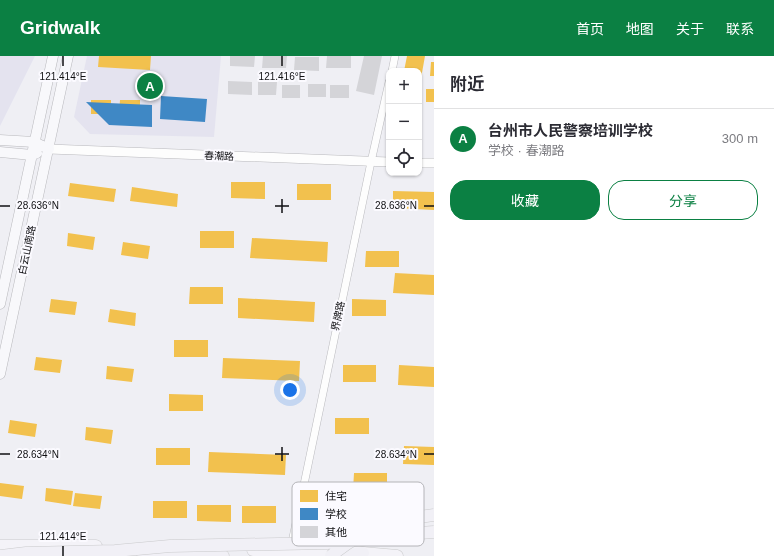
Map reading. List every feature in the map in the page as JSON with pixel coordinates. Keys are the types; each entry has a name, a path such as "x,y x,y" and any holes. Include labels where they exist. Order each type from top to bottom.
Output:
{"highway":[{"path":"424,517 434,515"},
{"path":"424,533 434,532"},
{"path":"0,556 26,553 115,551 170,546 292,544"},
{"path":"332,556 345,546"},
{"path":"115,551 223,556"},
{"path":"344,556 363,554"}],"main road":[{"name":"白云山南路","path":"0,304 53,56"},
{"name":"白云山南路","path":"0,374 68,56"},
{"name":"春潮路","path":"0,140 34,142 49,149"},
{"name":"春潮路","path":"0,152 32,155 49,149"},
{"path":"0,546 107,546 290,551 397,556"}],"street":[{"path":"393,68 395,56"},
{"name":"界牌路","path":"304,482 386,95"},
{"name":"春潮路","path":"49,149 386,162"},
{"path":"422,163 434,163"},
{"name":"界牌路","path":"290,551 292,541"}],"shaded area":[{"path":"0,56 35,56 0,126"},
{"path":"87,56 221,56 214,137 90,134 74,117"}],"building: 住宅":[{"path":"99,56 151,56 150,70 98,67"},
{"path":"407,56 425,56 422,73 422,68 405,68"},
{"path":"431,62 434,62 434,76 430,76"},
{"path":"426,89 434,89 434,102 426,102"},
{"path":"91,100 111,100 111,114 91,114"},
{"path":"120,100 140,100 140,114 119,113"},
{"path":"231,182 265,182 265,199 231,198"},
{"path":"70,183 116,189 114,202 68,196"},
{"path":"297,184 331,184 331,200 297,200"},
{"path":"132,187 178,194 177,207 130,201"},
{"path":"393,191 434,192 434,210 393,208"},
{"path":"200,231 234,231 234,248 200,248"},
{"path":"68,233 95,237 93,250 67,246"},
{"path":"252,238 328,242 327,262 250,258"},
{"path":"123,242 150,246 148,259 121,255"},
{"path":"366,251 399,251 399,267 365,267"},
{"path":"395,273 434,275 434,295 393,293"},
{"path":"190,287 223,287 223,304 189,304"},
{"path":"238,298 315,302 314,322 238,318"},
{"path":"51,299 77,302 75,315 49,312"},
{"path":"352,299 386,300 386,316 352,316"},
{"path":"110,309 136,313 135,326 108,322"},
{"path":"174,340 208,340 208,357 174,357"},
{"path":"36,357 62,360 60,373 34,370"},
{"path":"223,358 300,361 299,381 222,378"},
{"path":"343,365 376,365 376,382 343,382"},
{"path":"399,365 434,367 434,387 398,385"},
{"path":"107,366 134,369 132,382 106,379"},
{"path":"169,394 203,395 203,411 169,411"},
{"path":"335,418 369,418 369,434 335,434"},
{"path":"10,420 37,424 35,437 8,433"},
{"path":"86,427 113,430 111,444 85,440"},
{"path":"404,446 434,447 434,465 403,464"},
{"path":"156,448 190,448 190,465 156,465"},
{"path":"209,452 286,455 285,475 208,472"},
{"path":"354,473 387,473 387,482 353,482"},
{"path":"0,483 24,486 22,499 0,496"},
{"path":"46,488 73,491 71,505 45,501"},
{"path":"75,493 102,496 100,509 73,506"},
{"path":"153,501 187,501 187,518 153,518"},
{"path":"197,505 231,505 231,522 197,521"},
{"path":"242,506 276,506 276,523 242,523"}],"building: 学校":[{"path":"161,96 207,99 205,122 160,119"},
{"path":"86,102 152,105 152,127 109,125"}],"building: 其他":[{"path":"230,56 255,56 254,67 230,66"},
{"path":"263,56 287,56 286,68 262,68"},
{"path":"327,56 351,56 351,68 326,68"},
{"path":"364,56 382,56 374,95 356,91"},
{"path":"295,57 319,57 319,71 294,70"},
{"path":"228,81 252,82 252,95 228,94"},
{"path":"258,81 277,82 276,95 258,95"},
{"path":"308,84 326,84 326,97 308,97"},
{"path":"282,85 300,85 300,98 282,98"},
{"path":"330,85 349,85 349,98 330,98"}],"place":[{"name":"台州市人民警察培训学校","path":"150,86"}]}
